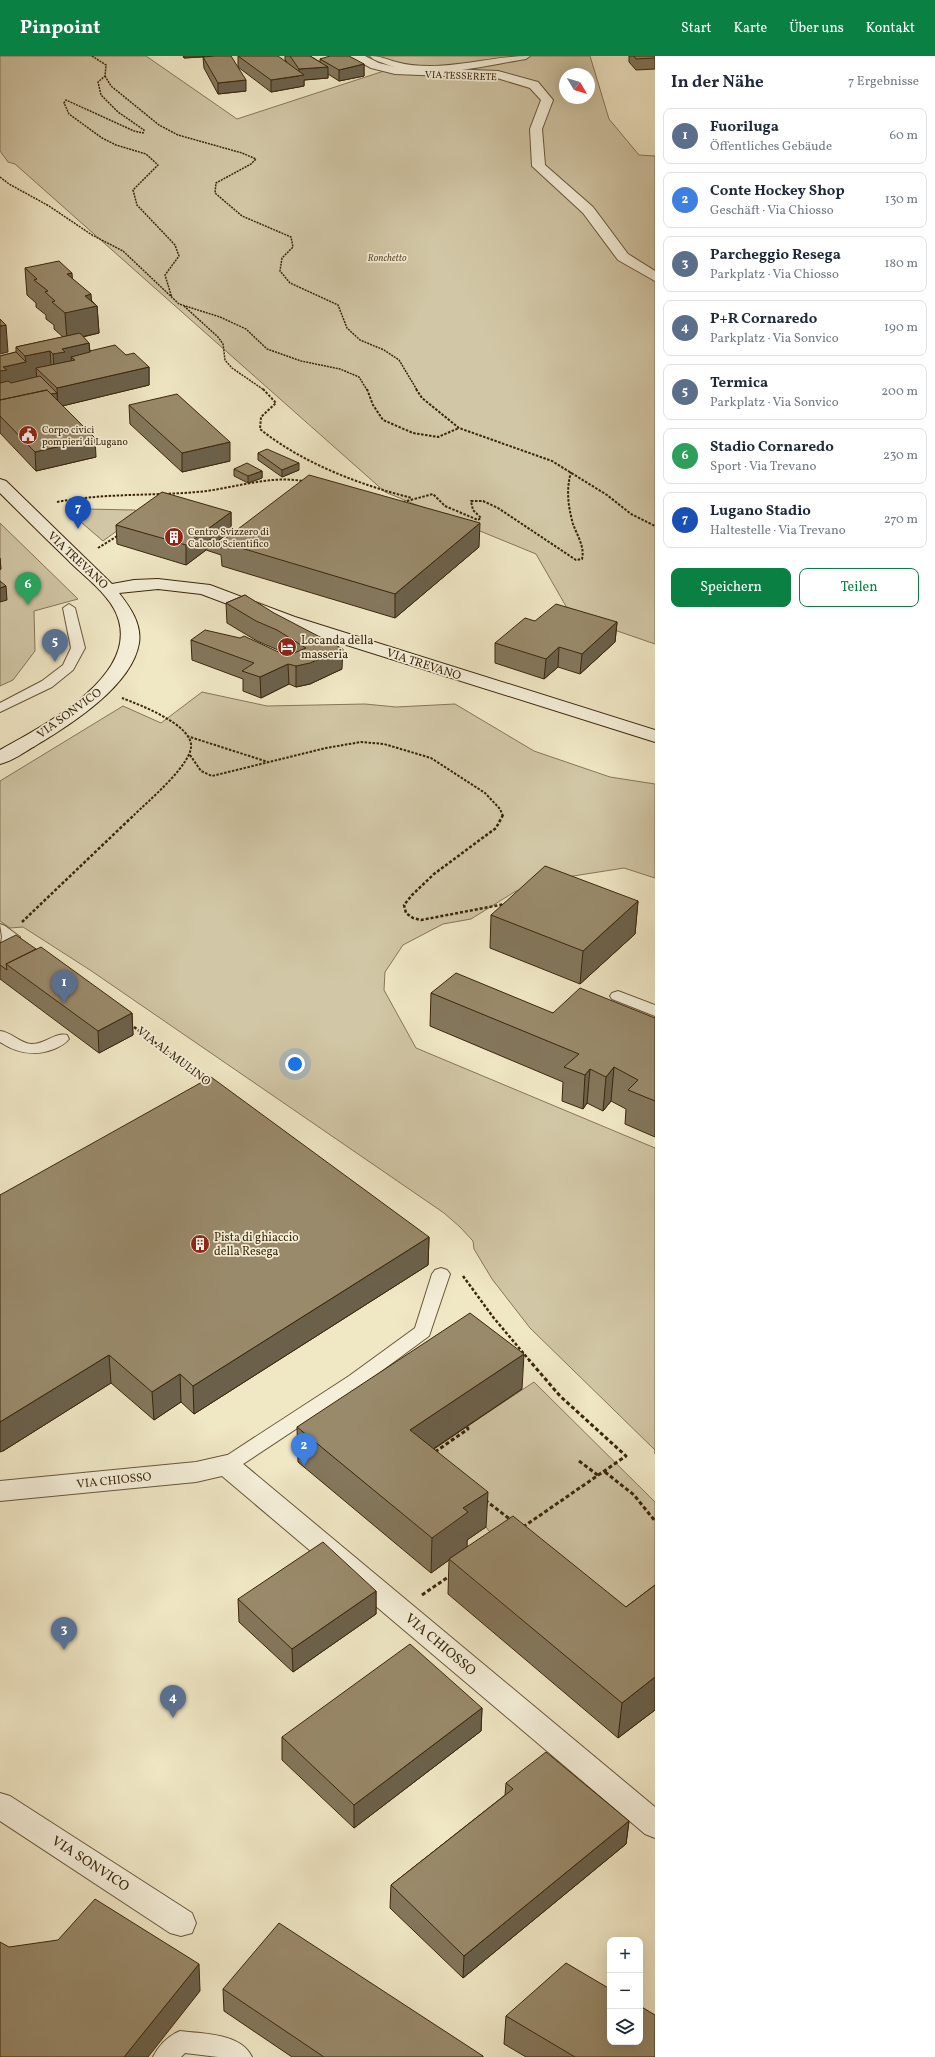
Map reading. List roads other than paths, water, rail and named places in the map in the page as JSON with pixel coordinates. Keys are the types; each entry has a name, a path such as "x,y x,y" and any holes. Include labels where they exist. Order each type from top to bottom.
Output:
{"street":[{"name":"VIA TESSERETE","path":"355,56 367,63 387,70 411,74 481,73 509,76 536,86 547,100 536,129 539,166 588,210 623,257 655,278"},
{"name":"VIA TREVANO","path":"0,484 108,590 134,585 158,584 204,589 290,621 655,736"},
{"name":"VIA SONVICO","path":"0,758 65,718 101,690 120,668 128,647 128,622 108,590"},
{"name":"VIA CHIOSSO","path":"0,1492 196,1472 226,1465 655,1825"},
{"name":"VIA SONVICO","path":"0,1805 181,1923"}],"lane":[{"path":"374,56 401,66 423,68 451,67 526,56"},
{"path":"0,708 47,684 68,667 78,648 69,608"},
{"path":"618,996 655,1011"},
{"path":"0,1038 24,1048 36,1050 46,1048 60,1040"},
{"name":"VIA CHIOSSO","path":"226,1465 355,1381 422,1331 440,1274"},
{"path":"165,2057 180,2042 223,2047 240,2057"}],"place":[{"name":"Corpo civici pompieri di Lugano","path":"28,435"},
{"name":"Lugano Stadio","path":"78,529"},
{"name":"Centro Svizzero di Calcolo Scientifico","path":"174,537"},
{"name":"Stadio Cornaredo","path":"28,605"},
{"name":"Locanda della masseria","path":"287,647"},
{"name":"Termica","path":"55,662"},
{"name":"Fuoriluga","path":"64,1003"},
{"name":"Pista di ghiaccio della Resega","path":"200,1244"},
{"name":"Conte Hockey Shop","path":"304,1466"},
{"name":"Parcheggio Resega","path":"64,1650"},
{"name":"P+R Cornaredo","path":"173,1718"}],"park label":[{"name":"Ronchetto","path":"387,257"}]}
